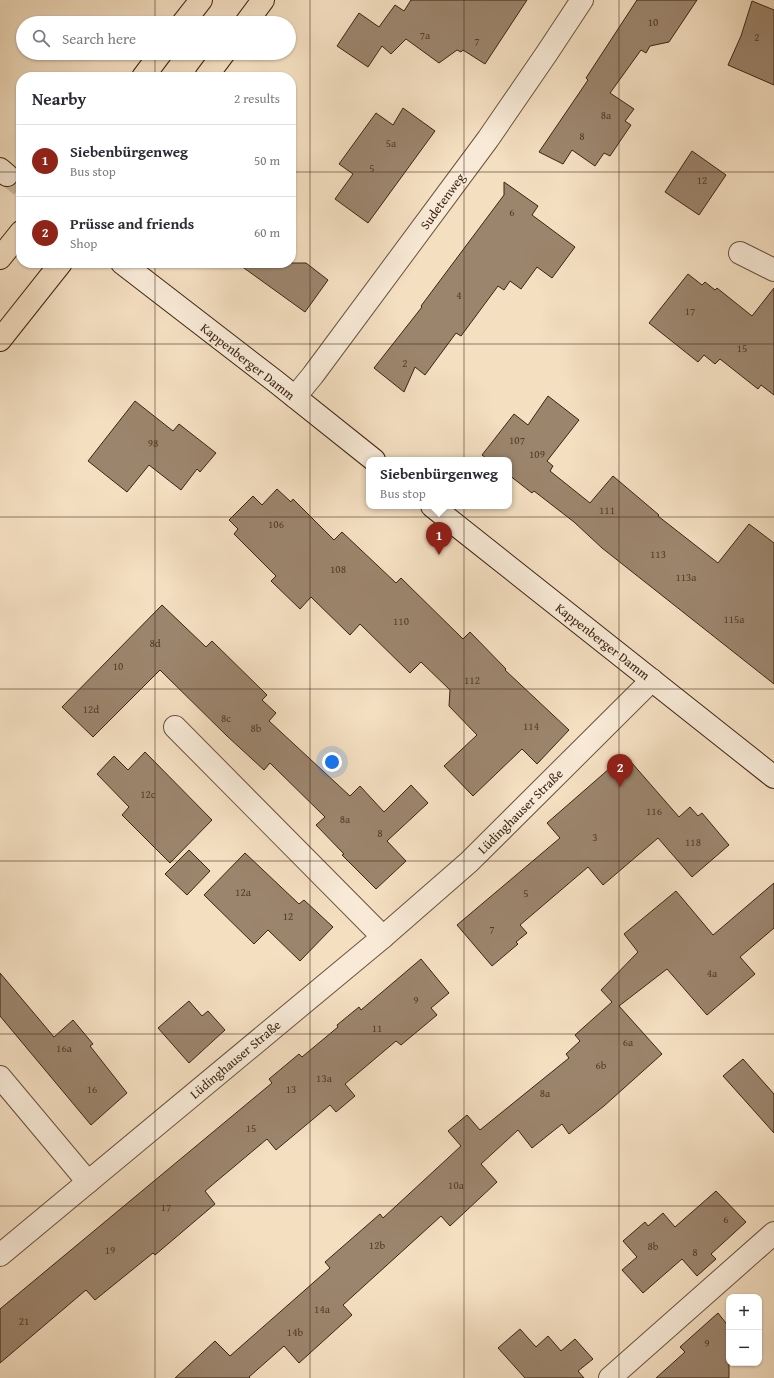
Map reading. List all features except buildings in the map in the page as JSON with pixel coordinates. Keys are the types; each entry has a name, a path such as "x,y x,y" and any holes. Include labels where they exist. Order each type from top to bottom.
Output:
{"highway":[{"path":"188,16 201,0"},
{"path":"251,16 263,0"},
{"path":"147,72 156,60"},
{"path":"210,72 219,60"},
{"path":"0,258 16,238"},
{"path":"0,340 57,268"},
{"path":"0,348 23,311"}],"street":[{"name":"Sudetenweg","path":"295,397 313,375 488,139 582,0"},
{"path":"740,253 774,270"},
{"name":"Kappenberger Damm","path":"128,268 370,457"},
{"name":"Kappenberger Damm","path":"436,509 774,777"},
{"name":"Lüdinghauser Straße","path":"0,1256 383,937 469,862 652,680"},
{"path":"175,727 383,937"},
{"path":"0,1077 88,1182"},
{"path":"610,1378 774,1233"}],"tunnel":[{"path":"7,175 16,182"}],"place":[{"name":"Siebenbürgenweg","path":"439,555"},
{"name":"Prüsse and friends","path":"620,787"}]}
